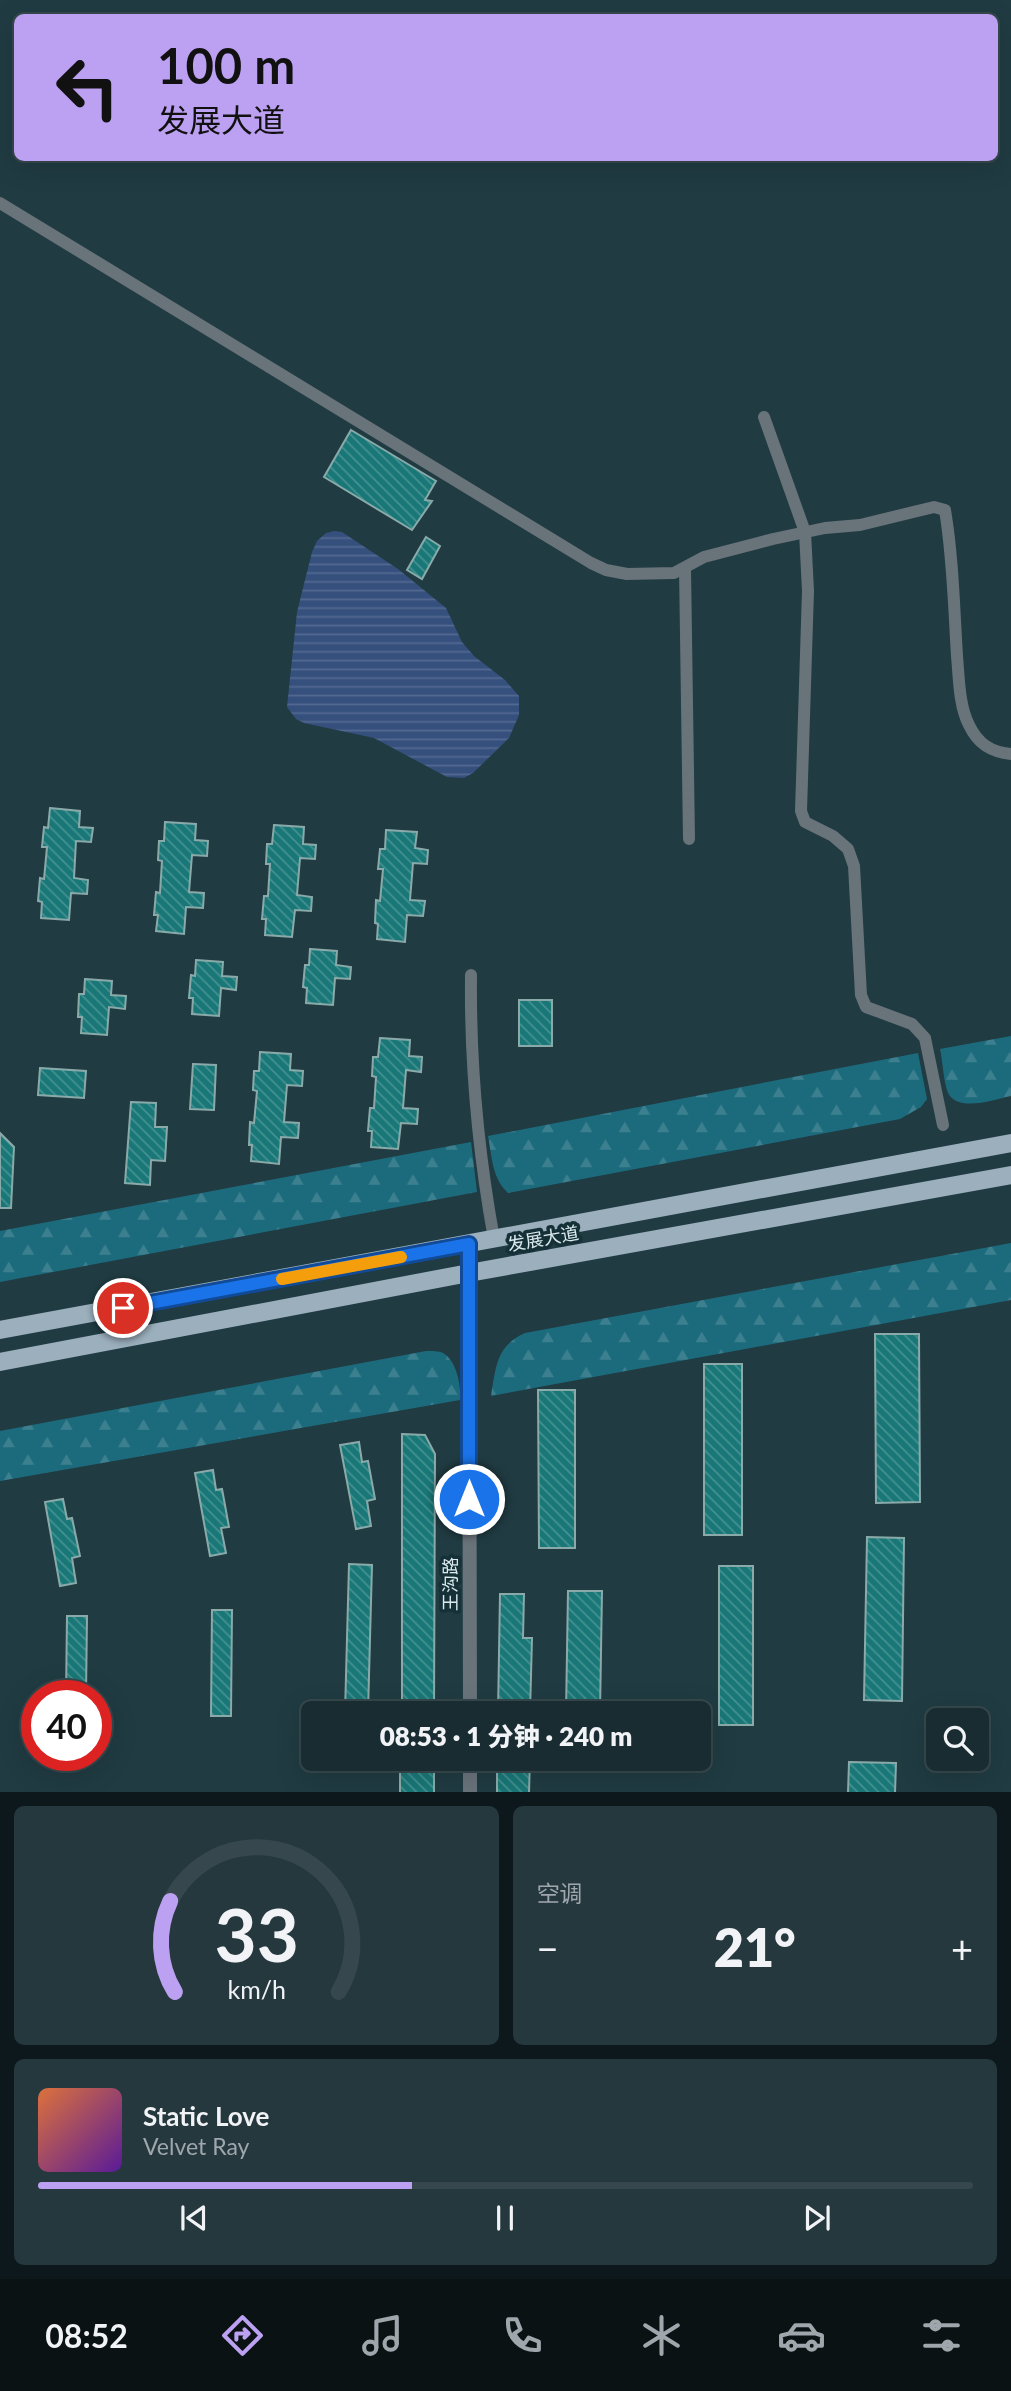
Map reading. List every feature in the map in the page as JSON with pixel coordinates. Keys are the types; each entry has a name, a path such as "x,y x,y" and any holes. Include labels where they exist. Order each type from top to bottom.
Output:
{"main road":[{"name":"发展大道","path":"0,1330 1011,1143"},
{"name":"发展大道","path":"0,1362 469,1273 1011,1175"}],"street":[{"path":"0,203 606,570 627,574 674,573 704,556 805,532 860,525 934,507 945,510 960,684 967,723 986,747 995,753 1011,754"},
{"path":"764,417 805,532 808,591 801,811 805,822 833,836 848,849 854,866 861,995 866,1007 912,1024 925,1038 943,1125"},
{"path":"685,568 689,839"},
{"path":"471,975 473,1082 483,1178 494,1239"},
{"name":"王沟路","path":"469,1244 470,1701"},
{"path":"470,1771 470,1792"}],"green space":[{"path":"1011,1036 1011,1096 968,1104 953,1099 946,1088 940,1049"},
{"path":"918,1053 927,1099 921,1107 900,1119 508,1193 499,1181 494,1167 488,1136"},
{"path":"471,1142 477,1192 0,1282 0,1231"},
{"path":"1011,1243 1011,1300 491,1396 499,1358 508,1344 525,1333"},
{"path":"426,1351 443,1353 452,1362 459,1381 460,1400 0,1481 0,1431"}],"shaded area":[{"path":"342,532 398,569 446,608 462,642 519,696 519,715 509,738 473,773 464,778 447,777 374,738 304,723 296,719 287,707 297,612 312,552 317,541 326,533"}],"building":[{"path":"351,430 436,481 425,500 432,501 412,530 324,477"},
{"path":"426,537 440,546 422,579 407,570"},
{"path":"50,808 80,811 79,827 93,828 91,842 76,841 74,878 88,880 87,894 71,893 69,920 41,918 42,902 38,901 40,878 44,879 47,847 42,847 44,827 48,828"},
{"path":"165,822 196,824 195,840 208,841 207,856 192,855 189,892 204,893 203,908 186,907 184,934 156,931 158,915 154,915 156,892 160,893 162,861 158,860 159,841 164,841"},
{"path":"274,825 304,827 303,844 316,845 315,859 300,858 297,895 312,897 311,911 295,910 292,937 265,935 266,919 262,919 264,896 268,896 270,864 266,864 267,844 272,844"},
{"path":"386,830 417,832 415,848 428,850 427,864 413,863 410,900 425,901 423,916 407,915 405,942 377,939 376,900 380,901 383,869 378,869 380,849 385,849"},
{"path":"310,949 337,951 336,965 351,967 350,979 335,978 333,1005 306,1003 307,988 303,987"},
{"path":"196,960 223,962 222,976 237,977 236,990 221,988 219,1016 192,1014 193,998 189,998 191,975 195,976"},
{"path":"85,979 112,981 111,995 126,996 125,1009 109,1007 107,1035 81,1033 82,1017 78,1017 79,994 84,994"},
{"path":"519,1000 552,1000 552,1046 519,1046"},
{"path":"380,1038 410,1040 409,1056 422,1057 421,1072 406,1070 403,1108 418,1109 417,1124 401,1123 398,1149 371,1147 372,1131 368,1131 370,1108 374,1108 376,1077 372,1076 373,1057 378,1057"},
{"path":"260,1052 291,1054 290,1070 303,1071 302,1086 287,1085 284,1122 299,1123 298,1138 281,1137 279,1164 251,1161 250,1122 254,1123 257,1091 253,1090 254,1071 259,1071"},
{"path":"193,1064 216,1065 214,1110 190,1109"},
{"path":"40,1068 86,1071 84,1098 38,1095"},
{"path":"131,1102 156,1103 155,1127 167,1127 165,1161 151,1160 150,1185 125,1183"},
{"path":"0,1133 14,1147 11,1208 0,1208"},
{"path":"875,1334 919,1334 920,1502 876,1503"},
{"path":"704,1364 742,1364 742,1535 704,1535"},
{"path":"538,1390 575,1390 575,1548 539,1548"},
{"path":"402,1434 425,1435 435,1454 434,1701 402,1701"},
{"path":"359,1442 362,1462 368,1461 375,1499 367,1501 371,1526 356,1529 340,1445"},
{"path":"213,1470 216,1490 222,1489 229,1527 221,1528 226,1553 210,1556 195,1473"},
{"path":"63,1499 67,1519 72,1518 80,1556 72,1558 76,1583 60,1586 45,1502"},
{"path":"867,1537 904,1538 902,1701 864,1700"},
{"path":"349,1564 372,1565 368,1701 345,1701"},
{"path":"719,1566 753,1566 753,1725 719,1725"},
{"path":"568,1591 602,1591 600,1701 566,1701"},
{"path":"500,1594 524,1594 523,1638 532,1638 530,1701 498,1701"},
{"path":"212,1610 232,1610 231,1716 211,1716"},
{"path":"67,1616 87,1616 86,1680 66,1680"},
{"path":"849,1762 896,1763 895,1792 848,1792"},
{"path":"400,1771 434,1771 434,1792 400,1792"},
{"path":"497,1771 530,1771 529,1792 497,1792"}],"slow traffic":[{"path":"282,1279 401,1257"}],"route":[{"path":"123,1308 469,1244 469,1499"}]}
